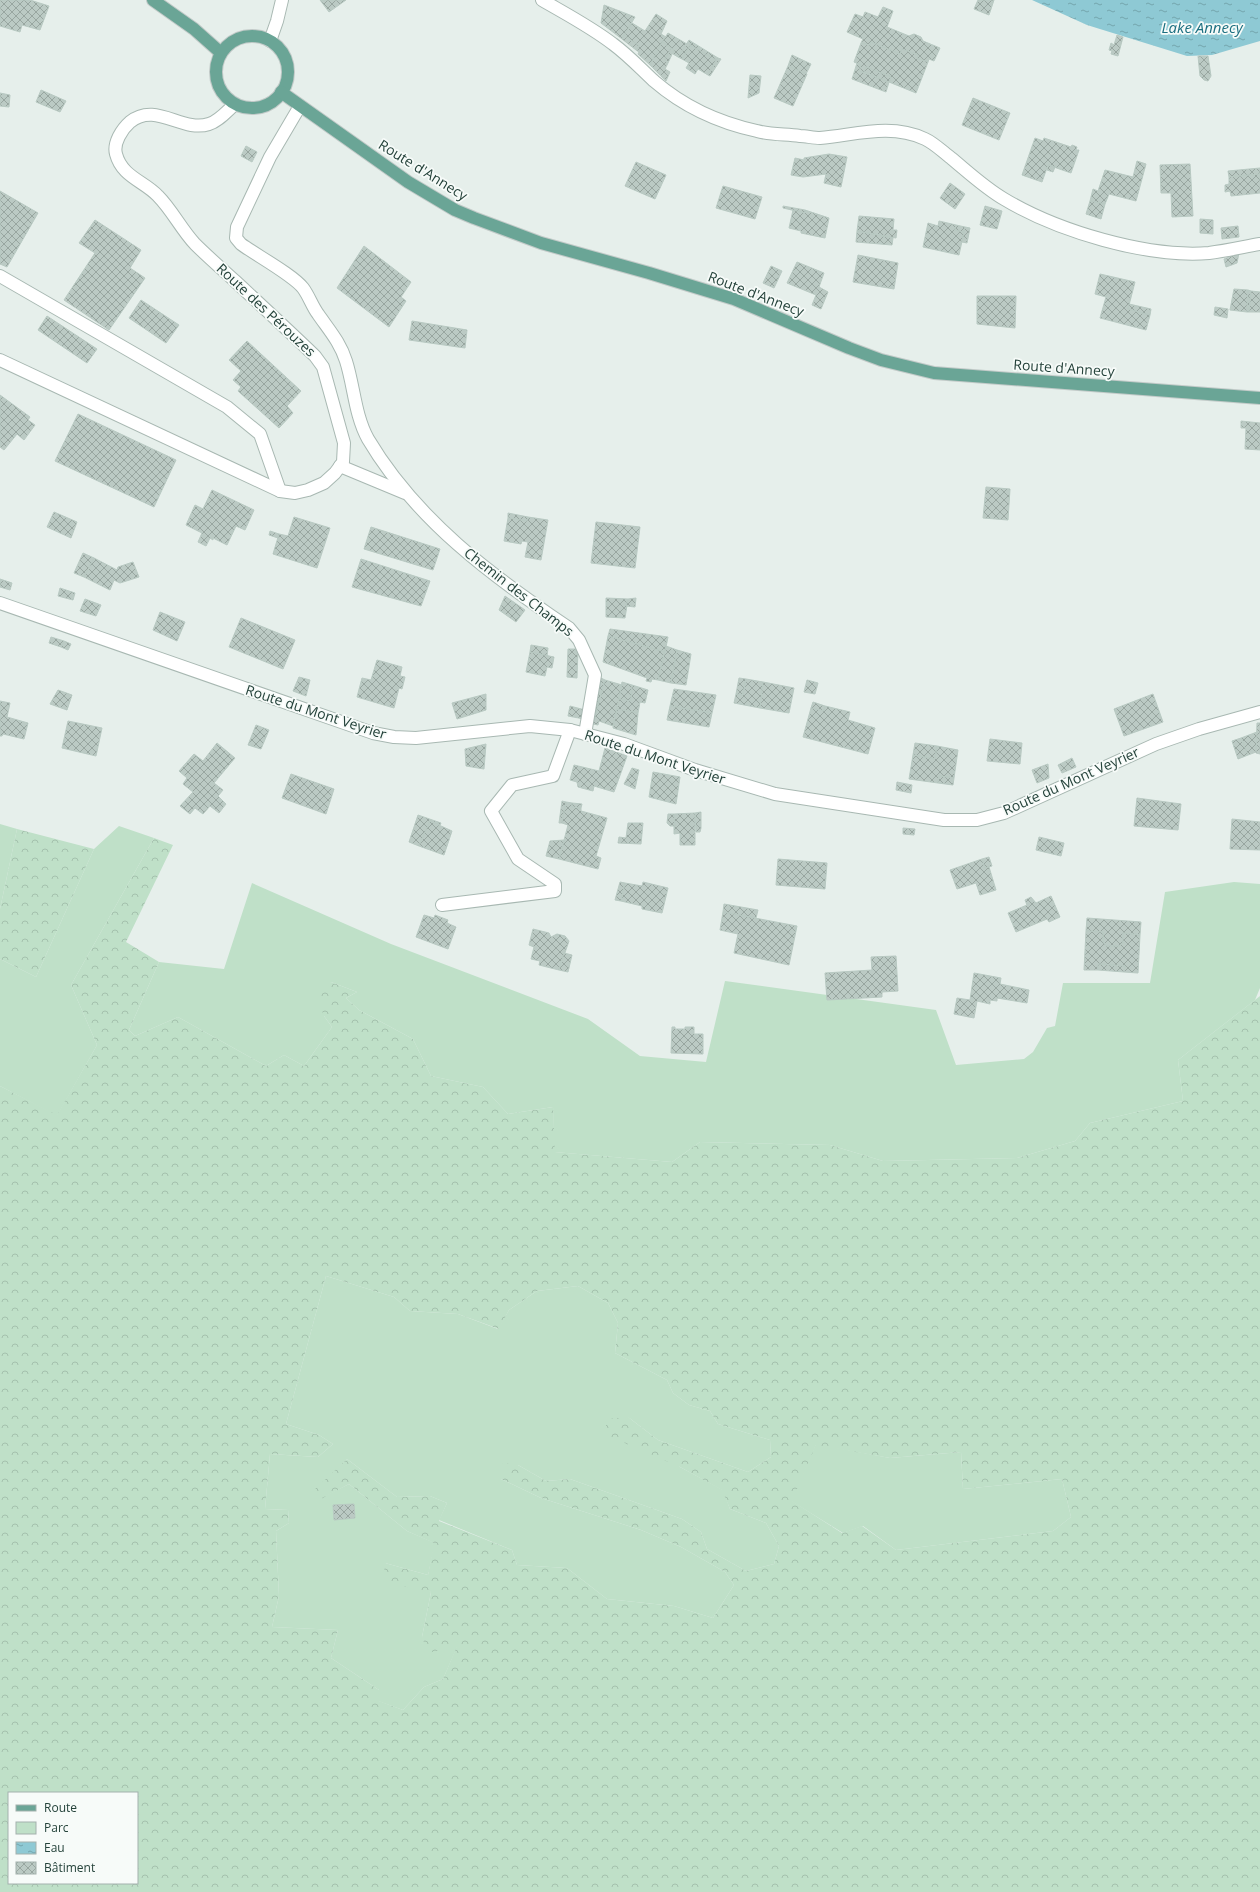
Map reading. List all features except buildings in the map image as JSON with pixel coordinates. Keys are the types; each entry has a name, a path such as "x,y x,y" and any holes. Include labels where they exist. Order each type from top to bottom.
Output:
{"main road":[{"path":"153,0 194,29 221,53"},
{"path":"243,37 257,37 270,41 282,53 287,68 287,81 281,92 273,101 258,107 246,107 235,104 225,96 217,82 216,69 221,53 229,44 243,37"},
{"name":"Route d'Annecy","path":"281,92 408,182 455,210 541,243 656,275 734,299 881,360 934,373 1260,398"}],"street":[{"path":"270,41 279,15 282,0"},
{"path":"542,0 581,22 611,43 677,98 693,107 738,127 782,135 817,138 863,131 896,131 926,139 1004,199 1043,220 1117,243 1178,252 1209,253 1260,244"},
{"name":"Route des Pérouzes","path":"235,104 218,119 203,125 186,123 155,114 142,116 131,122 123,129 118,140 115,153 125,171 134,180 156,194 196,244 315,356 323,367 344,443 343,462 340,466"},
{"name":"Chemin des Champs","path":"300,106 270,157 237,227 236,238 241,244 299,285 319,316 330,329 346,361 364,431 377,453 405,493 447,535 476,561 575,633 595,675 585,734"},
{"path":"0,276 227,407 260,434 280,491"},
{"path":"0,360 280,491 295,493 308,490 324,483 340,466"},
{"name":"Chemin des Champs","path":"340,466 405,493"},
{"name":"Route du Mont Veyrier","path":"0,603 373,733 416,738 530,726 570,730 624,744 696,770 775,794 924,818 961,821 977,820 1004,813 1156,744 1199,729 1260,712"},
{"path":"442,905 555,891 555,884 518,859 491,811 512,785 552,776 570,730"}],"green space":[{"path":"0,824 17,829 0,909"},
{"path":"119,826 154,838 71,985 97,1045 57,1116 0,1086 0,959 36,977 94,849"},
{"path":"17,829 94,849 36,977 0,959 0,909"},
{"path":"154,838 173,845 126,942 159,962 129,1030 135,1036 178,1017 266,1066 284,1055 304,1066 332,1027 324,1016 316,996 331,982 357,992 346,998 359,1010 413,1039 431,1076 483,1087 508,1114 553,1107 555,1152 672,1162 700,1142 830,1145 883,1161 1017,1158 1075,1141 1090,1123 1183,1101 1178,1060 1260,996 1260,1892 0,1892 0,1086 57,1115 97,1045 71,985","holes":["326,1276 394,1297 410,1311 458,1314 499,1329 509,1310 537,1291 578,1286 608,1303 618,1323 615,1353 667,1380 673,1393 689,1405 710,1411 718,1424 770,1440 771,1457 748,1472 658,1440 628,1417 606,1419 606,1435 680,1467 722,1490 730,1509 766,1523 779,1546 774,1564 746,1571 707,1549 701,1532 682,1519 570,1479 546,1481 518,1465 503,1463 501,1479 541,1498 641,1530 681,1547 725,1572 734,1585 713,1618 674,1606 607,1599 567,1568 517,1565 512,1550 439,1521 447,1503 430,1496 397,1497 347,1459 314,1490 319,1500 349,1484 407,1531 434,1543 428,1575 385,1563 383,1582 431,1592 422,1637 428,1653 457,1646 443,1679 424,1687 403,1710 379,1701 379,1690 331,1658 338,1630 272,1627 279,1596 276,1531 289,1523 288,1510 265,1509 270,1454 318,1457 333,1444 319,1435 286,1424","816,1445 890,1458 961,1452 963,1489 1062,1479 1071,1517 1053,1531 896,1550 862,1526 842,1533 792,1501"]},
{"path":"1234,882 1260,884 1260,988 1255,1000 1178,1060 1183,1101 1090,1123 1075,1141 1017,1158 883,1161 830,1145 700,1142 672,1162 554,1152 553,1107 508,1114 483,1087 431,1076 413,1039 359,1010 346,998 357,992 331,982 324,1016 332,1027 304,1066 284,1055 266,1066 178,1017 135,1036 129,1030 159,962 224,969 252,883 391,944 588,1019 640,1056 706,1062 725,981 936,1010 956,1065 1024,1059 1033,1052 1047,1028 1055,1026 1063,983 1150,983 1165,892"},
{"path":"326,1276 394,1297 410,1311 458,1314 498,1329 509,1310 537,1291 578,1286 608,1303 618,1323 615,1353 667,1380 673,1393 689,1405 710,1411 718,1424 770,1440 771,1457 748,1472 658,1440 628,1417 680,1467 723,1490 730,1509 766,1523 779,1546 774,1564 746,1571 707,1549 701,1532 682,1519 570,1479 546,1481 518,1465 501,1479 541,1498 641,1530 681,1547 725,1572 734,1585 713,1618 674,1606 607,1599 567,1568 517,1565 512,1550 439,1520 447,1503 430,1496 397,1497 347,1459 333,1474 319,1499 349,1484 407,1531 435,1543 428,1575 385,1563 431,1592 422,1637 458,1645 443,1679 424,1687 403,1710 378,1701 379,1690 331,1658 338,1630 272,1627 279,1596 276,1531 289,1523 288,1510 265,1509 270,1454 318,1457 333,1444 319,1435 286,1424"},
{"path":"816,1444 890,1458 961,1452 963,1489 1062,1479 1071,1517 1053,1531 896,1550 863,1526 843,1533 791,1501"}],"water":[{"name":"Lake Annecy","path":"1032,0 1260,0 1260,41 1212,55 1187,56 1087,25"}]}
